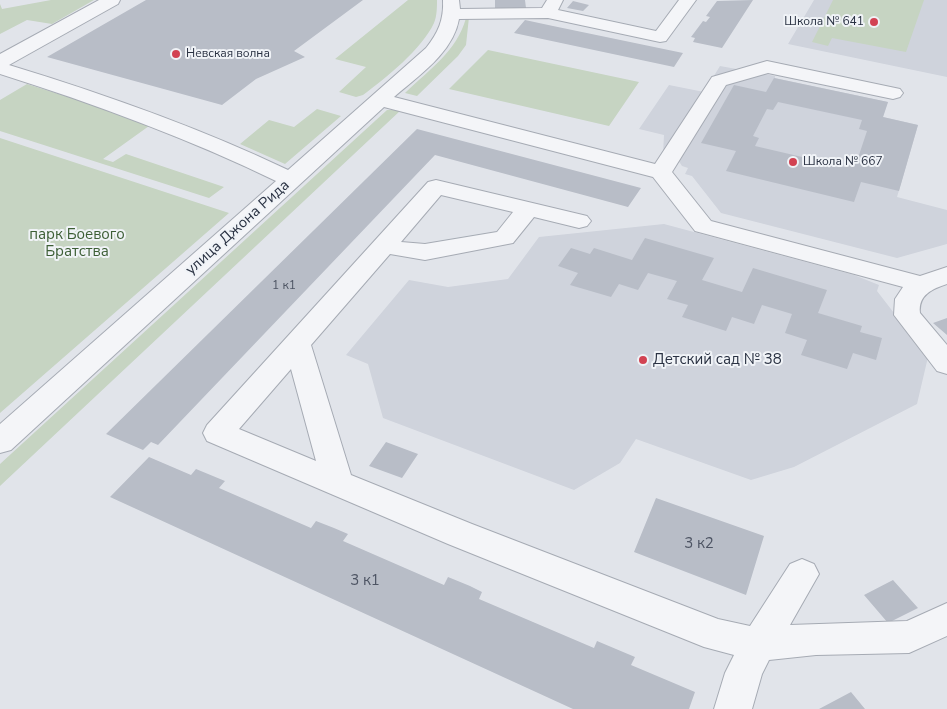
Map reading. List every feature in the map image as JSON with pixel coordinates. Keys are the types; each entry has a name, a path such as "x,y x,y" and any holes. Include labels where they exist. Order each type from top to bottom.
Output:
{"street":[{"path":"0,62 112,0"},
{"path":"452,7 552,7 660,37 688,0"},
{"name":"улица Джона Рида","path":"0,442 433,52 449,28 452,7"},
{"path":"654,16 673,20"},
{"path":"661,172 719,81 767,67 893,93"},
{"path":"0,68 94,96 183,130 292,180"},
{"path":"380,100 661,172 702,226 921,284 947,275"},
{"path":"579,222 436,187 218,433 460,534 717,635 758,644 816,639 909,637 947,619"},
{"path":"385,246 425,252 505,238 528,209"},
{"path":"921,284 905,307 907,315 947,364"},
{"path":"297,342 338,483"},
{"path":"734,709 744,673 758,644 802,574"}],"shaded area":[{"name":"Школа № 641","path":"814,0 947,0 947,77 788,44"},
{"name":"Школа № 667","path":"720,66 775,76 775,78 888,102 883,117 918,125 897,197 947,210 947,244 897,258 721,213 692,176 685,174 688,168 682,166 676,157 663,154 664,135 639,129 669,85 704,92"},
{"name":"Детский сад № 38","path":"664,224 854,275 879,285 877,291 928,357 917,404 794,467 751,480 636,439 620,463 574,490 383,418 368,364 346,355 409,280 448,287 508,279 539,237"}],"green space":[{"path":"51,0 94,0 52,24 27,20 0,34 0,4 2,9"},
{"path":"408,0 437,0 434,23 421,43 392,72 363,95 356,97 339,92 366,67 335,59"},
{"path":"833,0 924,0 906,52 832,38 828,46 812,42"},
{"path":"469,17 466,45 458,56 417,96 405,93 449,50 462,30 466,18"},
{"path":"488,50 639,82 609,126 449,89"},
{"path":"27,84 97,106 149,126 103,159 113,162 126,154 224,187 209,198 0,131 0,100"},
{"path":"317,109 341,116 285,164 240,144 269,120 294,127"},
{"path":"387,110 401,110 0,486 0,464"},
{"name":"парк Боевого Братства","path":"0,138 229,213 0,413"}],"building":[{"name":"Невская волна","path":"146,0 363,0 294,51 305,57 256,79 222,105 47,57"},
{"path":"495,0 525,0 526,8 495,8"},
{"path":"753,0 722,48 693,42 695,38 691,37 703,21 706,22 710,17 706,16 717,1"},
{"path":"573,1 589,5 583,11 567,8"},
{"path":"525,20 683,53 674,67 514,33"},
{"path":"774,78 888,102 883,117 918,125 899,191 861,182 854,202 726,171 736,151 701,143 734,85 766,92","holes":["778,102 862,120 859,129 867,131 857,161 848,159 845,167 755,146 759,138 753,136 767,109 773,110"]},
{"path":"417,129 641,188 628,207 435,155 158,445 151,442 143,450 106,434"},
{"path":"645,238 714,258 702,280 742,292 753,268 827,290 818,313 862,326 860,332 882,338 876,360 853,353 847,369 801,355 807,340 785,333 792,314 762,305 754,324 732,317 726,331 682,317 688,305 667,299 677,281 648,273 638,290 619,284 611,297 570,285 578,273 558,266 571,248 590,254 594,248 632,260"},
{"path":"947,318 947,335 933,323"},
{"path":"386,442 418,454 402,478 369,466"},
{"path":"149,457 191,475 196,469 225,481 219,488 311,528 316,521 348,534 343,541 444,585 448,577 470,586 482,592 479,599 594,648 597,641 635,657 631,665 695,692 689,709 573,709 110,497"},
{"path":"656,498 764,536 746,595 634,552"},
{"path":"893,580 918,608 888,623 864,595"},
{"path":"851,692 865,709 819,709"}],"place":[{"name":"Школа № 641","path":"874,22"},
{"name":"Невская волна","path":"176,54"},
{"name":"Школа № 667","path":"793,162"},
{"name":"Детский сад № 38","path":"643,360"}]}
